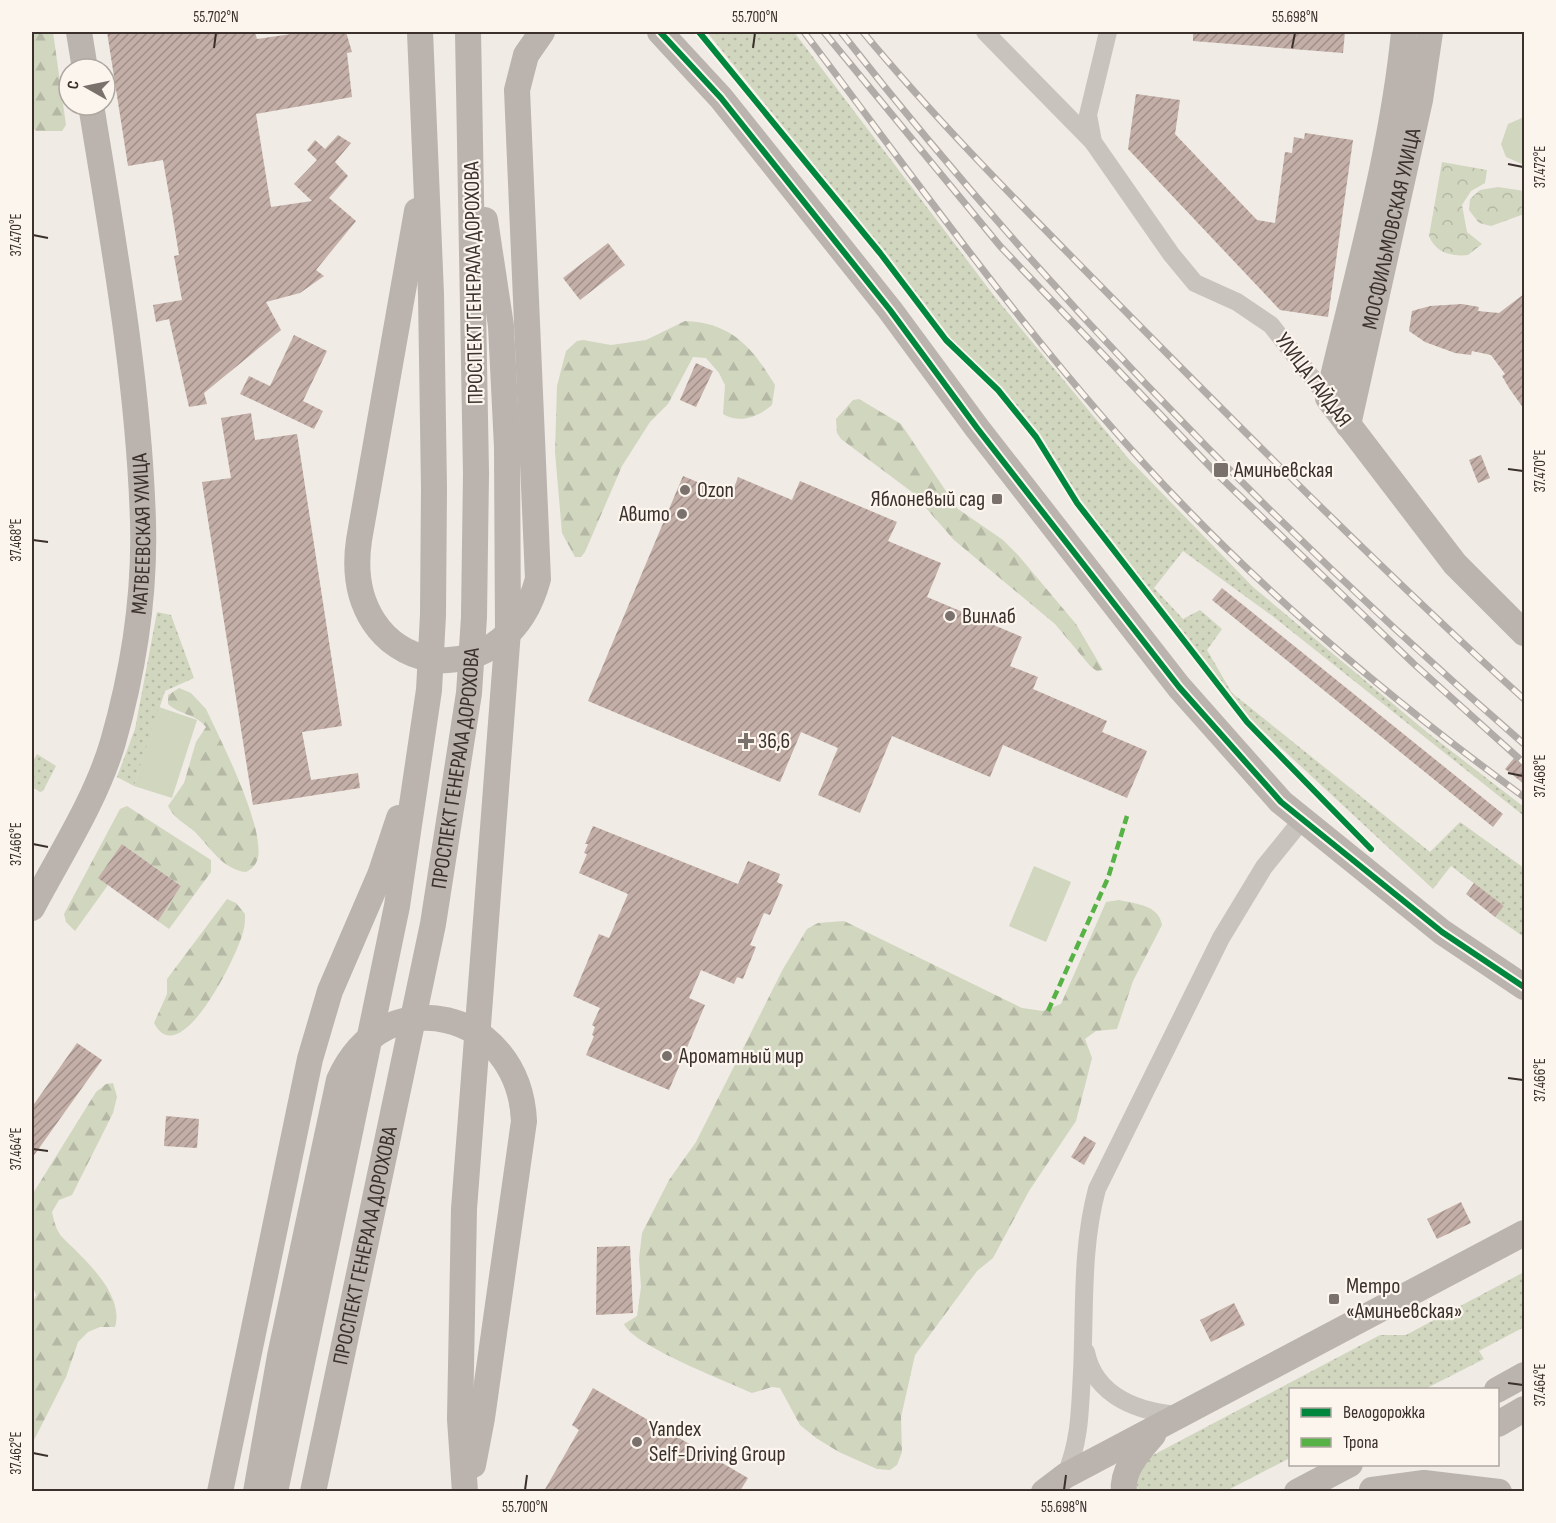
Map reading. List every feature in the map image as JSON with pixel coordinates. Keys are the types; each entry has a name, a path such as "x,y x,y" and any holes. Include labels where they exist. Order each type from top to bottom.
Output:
{"main road":[{"path":"79,32 83,57"},
{"name":"ПРОСПЕКТ ГЕНЕРАЛА ДОРОХОВА","path":"275,1491 397,906 429,690 433,615 434,488 431,294 420,32"},
{"name":"ПРОСПЕКТ ГЕНЕРАЛА ДОРОХОВА","path":"314,1491 433,924 469,693 474,617 476,473 468,32"},
{"path":"425,157 356,561 360,598 369,615 390,641 404,650 425,658 445,661 481,653 512,632 534,597 538,579 539,559 517,90 526,55 542,32"},
{"path":"653,32 668,39 721,98 890,310 977,428 1179,687 1281,802 1442,932 1524,987"},
{"name":"МОСФИЛЬМОВСКАЯ УЛИЦА","path":"1328,398 1400,75 1404,32"},
{"name":"МОСФИЛЬМОВСКАЯ УЛИЦА","path":"1348,425 1420,100 1430,32"},
{"name":"МАТВЕЕВСКАЯ УЛИЦА","path":"32,908 92,793 113,743 125,692 140,594 143,524 138,450 125,333 93,117"},
{"path":"466,1491 460,1419 464,1209 508,631 507,447 501,326 489,241 472,155"},
{"name":"УЛИЦА ГАЙДАЯ","path":"1328,398 1455,564 1524,633"},
{"path":"220,1491 310,1059 330,991 380,874 422,746"},
{"path":"256,1491 280,1356 339,1080 348,1061 359,1047 384,1028 418,1019 449,1020 472,1028 485,1037 509,1062 523,1098 524,1121 482,1418 466,1491"},
{"path":"1044,1491 1065,1476 1524,1233"},
{"path":"1499,1388 1524,1375"},
{"path":"1499,1423 1524,1409"},
{"path":"1124,1491 1131,1461 1158,1428"},
{"path":"1297,1491 1346,1466"},
{"path":"1370,1490 1416,1466"},
{"path":"1370,1490 1424,1483 1499,1491"}],"street":[{"name":"УЛИЦА ГАЙДАЯ","path":"986,32 1094,142 1171,254 1195,283 1237,302 1271,326 1328,398"},
{"name":"УЛИЦА ГАЙДАЯ","path":"1094,142 1088,115 1108,32"},
{"path":"1065,1476 1075,1454 1080,1421 1089,1218 1096,1189 1221,938 1264,867 1302,820"},
{"path":"1083,1338 1092,1371 1110,1394 1152,1411 1182,1415"}],"green space":[{"path":"32,32 53,32 57,61 57,117 65,117 66,125 62,131 36,131 32,127"},
{"path":"707,32 794,32 995,297 1128,458 1253,587 1428,733 1524,807 1524,816 1275,618 1183,551 1154,588 1183,619 1200,610 1222,629 1207,650 1232,693 1430,852 1460,822 1524,868 1524,937 1495,917 1504,906 1451,866 1433,889 1251,720 1229,695 1080,501 1038,434 1000,386 948,337 883,251"},
{"path":"1524,117 1524,165 1506,157 1501,144 1508,124"},
{"path":"1442,162 1487,170 1485,183 1471,191 1462,205 1467,232 1482,244 1468,255 1456,255 1439,250 1429,236"},
{"path":"1498,187 1524,191 1524,214 1491,226 1479,223 1469,210 1470,199 1480,190"},
{"path":"685,321 716,326 728,332 749,349 775,385 772,405 749,418 729,417 723,414 725,385 719,373 706,358 693,357 668,404 650,422 622,466 585,552 581,557 575,557 562,533 555,452 557,386 566,351 577,341 583,340 611,345 646,340"},
{"path":"859,399 901,424 958,509 1003,540 1018,555 1076,624 1103,670 1097,671 1091,667 1055,624 954,540 912,492 841,439 837,433 836,419 853,400"},
{"path":"157,612 171,615 194,678 165,691 134,786 117,777 135,729"},
{"path":"179,688 191,693 206,709 240,783 255,825 258,843 256,863 246,872 230,867 224,862 195,832 177,818 168,806 184,783 196,742 206,727 197,719 168,704 168,695"},
{"path":"159,707 197,720 172,798 134,786"},
{"path":"37,754 56,766 43,791 40,792 32,787 32,763"},
{"path":"127,806 211,860 211,872 169,929 158,921 181,886 122,844 108,885 75,931 66,922 64,914 120,809"},
{"path":"1034,866 1071,882 1046,942 1009,926"},
{"path":"227,899 236,903 245,914 243,932 231,963 206,1005 192,1022 178,1033 165,1035 154,1023 167,994 167,979"},
{"path":"1119,900 1152,909 1160,918 1162,925 1133,981 1117,1029 1096,1031 1085,1039 1092,1058 1076,1121 1029,1191 993,1258 977,1271 915,1355 901,1417 902,1452 897,1465 890,1470 877,1469 839,1452 816,1438 800,1425 780,1388 772,1387 752,1393 662,1352 631,1333 624,1324 637,1316 641,1287 639,1259 642,1233 669,1180 696,1142 783,969 807,929 818,923 844,921 1022,1008 1043,1011 1061,1004 1106,902"},
{"path":"113,1083 117,1097 113,1113 72,1195 59,1200 52,1212 61,1235 91,1266 108,1290 114,1302 115,1327 100,1327 88,1332 78,1342 66,1377 32,1444 34,1405 32,1303 36,1295 32,1284 32,1195 96,1092 106,1084"},
{"path":"1524,1272 1524,1327 1479,1351 1484,1359 1427,1388 1289,1388 1289,1459 1226,1491 1138,1490 1135,1478 1140,1462 1380,1335 1406,1335"}],"building":[{"path":"107,32 255,32 257,39 305,32 346,32 352,52 347,53 352,97 256,114 271,207 312,201 294,184 317,160 307,150 315,140 325,149 338,135 351,143 335,162 348,176 329,198 356,221 316,270 324,276 300,293 266,302 281,330 204,393 207,404 189,407 169,319 156,322 153,305 182,300 174,256 179,255 172,212 163,160 128,166 117,96 117,57 111,57"},
{"path":"1193,32 1345,32 1343,53 1193,41"},
{"path":"1136,94 1180,100 1175,134 1257,220 1275,223 1285,152 1292,153 1294,137 1304,139 1305,133 1353,140 1328,317 1280,310 1128,149"},
{"path":"608,243 625,265 580,300 563,278"},
{"path":"1524,294 1524,409 1502,376 1505,374 1491,355 1472,351 1471,355 1455,353 1425,342 1409,331 1412,311 1430,306 1462,304 1479,307 1478,311 1499,313"},
{"path":"294,335 327,351 303,401 323,411 314,429 240,394 249,376 270,386"},
{"path":"696,363 713,371 696,407 680,400"},
{"path":"251,413 255,440 297,434 342,726 302,732 311,780 358,773 360,788 253,805 202,482 231,478 221,418"},
{"path":"1481,455 1490,478 1478,483 1469,460"},
{"path":"683,476 731,496 738,477 792,500 800,481 897,522 888,541 941,563 927,597 1022,637 1010,666 1038,677 1033,689 1107,721 1102,732 1147,751 1127,798 1003,745 990,777 892,736 860,813 818,795 838,748 801,732 780,782 588,701"},
{"path":"1222,588 1503,814 1493,827 1212,600"},
{"path":"1514,758 1524,767 1524,784 1505,769"},
{"path":"593,826 738,884 748,861 780,874 777,882 783,885 770,915 764,913 750,945 756,947 743,979 737,977 734,984 701,970 689,998 705,1005 669,1090 586,1055 594,1036 592,1035 595,1027 592,1025 600,1008 573,996 599,934 609,938 628,894 579,873 587,854 584,853 588,844 585,844"},
{"path":"122,844 181,886 158,921 98,878"},
{"path":"1474,883 1504,906 1495,917 1466,894"},
{"path":"77,1043 102,1060 32,1158 32,1107"},
{"path":"166,1116 199,1119 197,1148 164,1146"},
{"path":"1084,1136 1096,1143 1084,1165 1071,1157"},
{"path":"1461,1202 1471,1223 1437,1239 1427,1219"},
{"path":"630,1246 633,1313 596,1315 597,1247"},
{"path":"1234,1303 1245,1325 1211,1342 1200,1320"},
{"name":"Yandex Self-Driving Group","path":"593,1388 748,1478 740,1491 544,1491 579,1430 572,1425"}],"railway":[{"path":"804,32 1033,333 1081,392 1182,504 1262,583 1347,658 1524,797"},
{"path":"824,32 1000,246 1217,474 1414,664 1524,763"},
{"path":"841,32 998,222 1166,404 1252,493 1341,578 1524,744"},
{"path":"863,32 959,140 1176,363 1373,558 1524,699"}],"marked path":[{"path":"1048,1011 1108,878 1127,816"}],"cycle path":[{"path":"660,32 721,98 890,310 977,428 1179,687 1281,802 1442,932 1524,987"},
{"path":"699,32 880,253 946,340 998,390 1036,437 1077,503 1247,722 1371,849"}],"place":[{"name":"Аминьевская","path":"1221,470"},
{"name":"Ozon","path":"685,490"},
{"name":"Яблоневый сад","path":"997,499"},
{"name":"Авито","path":"682,514"},
{"name":"Винлаб","path":"950,616"},
{"name":"36,6","path":"746,741"},
{"name":"Ароматный мир","path":"667,1056"},
{"name":"Метро «Аминьевская»","path":"1334,1299"},
{"name":"Yandex Self-Driving Group","path":"637,1442"}]}
